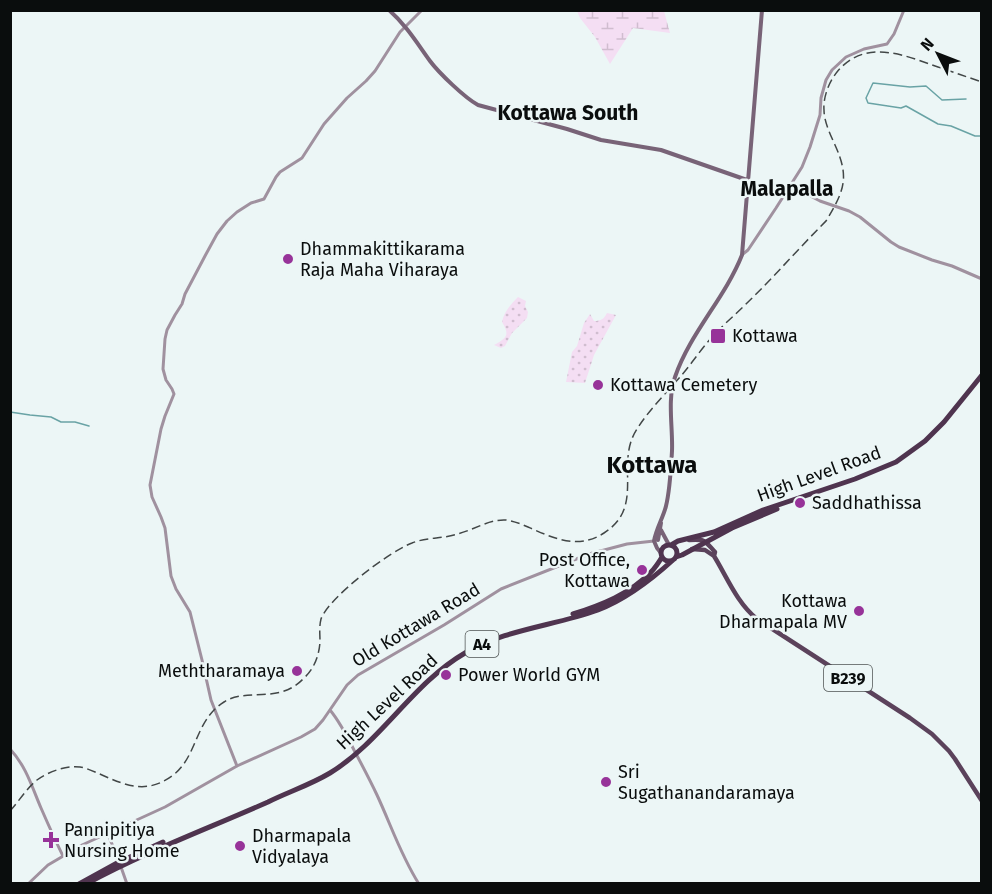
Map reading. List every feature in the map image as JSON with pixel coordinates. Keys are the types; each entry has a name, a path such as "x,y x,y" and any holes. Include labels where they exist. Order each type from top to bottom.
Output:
{"highway":[{"name":"High Level Road","path":"79,884 139,852 327,772 355,753 444,667 464,653 523,630 598,610 629,595 674,558 732,528 793,502 893,466 926,443 945,423 981,376"},
{"name":"High Level Road","path":"669,545 714,532 763,510 885,468 925,441 945,423"},
{"path":"669,545 676,550 674,558 666,560 662,555 663,548 669,545"},
{"name":"High Level Road","path":"355,753 411,695 443,665 463,651 494,637 608,602 648,575 662,555"},
{"name":"High Level Road","path":"86,884 119,863"}],"main road":[{"path":"389,10 405,26 432,63 469,100 478,105 601,140 661,150 747,180"},
{"path":"662,555 657,548 656,540 666,505 672,451 672,387 689,347 732,276 742,255 762,10"},
{"path":"656,540 661,529 661,522"},
{"path":"661,529 669,545"},
{"path":"692,549 705,550 714,554 714,537"},
{"path":"685,539 706,541"},
{"path":"656,540 669,545"},
{"name":"B239","path":"706,541 735,592 752,615 924,728 955,759 981,801"}],"street":[{"path":"237,766 210,699 190,612 171,576 165,528 150,491 161,429 174,394 163,369 167,330 217,234 227,221 251,203 264,199 280,172 302,158 324,124 346,98 366,81 405,26 422,10"},
{"path":"742,255 748,250 802,167 820,116 820,98 832,70 846,57 864,49 887,44 904,10"},
{"path":"791,186 860,217 899,247 981,279"},
{"name":"Old Kottawa Road","path":"28,884 48,865 107,832 165,807 237,766 315,729 358,675 501,589 603,550 656,540"},
{"path":"330,710 339,722 376,792 410,869 419,884"},
{"path":"10,749 16,755 31,782 63,856"},
{"path":"107,832 127,884"}],"green space":[{"path":"577,11 664,11 670,33 633,28 610,64"},
{"path":"518,297 526,301 527,318 501,348 494,345 506,336 503,318"},
{"path":"607,313 616,315 594,355 585,383 566,382 572,352 577,346 584,323 590,314 596,321 605,317"}],"waterway":[{"path":"966,99 942,100 926,86 910,87 873,83 866,98 868,103 901,108 906,106 938,124 951,126 975,136 982,136"},
{"path":"10,412 51,417 61,422 75,422 89,426"}],"railway":[{"path":"10,811 37,780 63,768 75,767 91,770 129,785 145,786 163,782 172,776 187,759 207,719 224,702 243,696 274,694 294,686 304,678 311,671 317,657 320,622 326,610 361,576 390,555 412,543 452,536 500,520 515,522 566,540 585,541 604,533 617,522 624,510 627,497 628,456 637,429 713,336 826,221 837,201 843,184 842,167 824,114 827,90 837,72 860,55 885,52 912,58 982,82"}],"place":[{"name":"Dhammakittikarama Raja Maha Viharaya","path":"288,259"},
{"name":"Kottawa","path":"718,336"},
{"name":"Kottawa Cemetery","path":"598,385"},
{"name":"Saddhathissa","path":"800,503"},
{"name":"Post Office, Kottawa","path":"642,570"},
{"name":"Kottawa Dharmapala MV","path":"859,611"},
{"name":"Meththaramaya","path":"297,671"},
{"name":"Power World GYM","path":"446,675"},
{"name":"Sri Sugathanandaramaya","path":"606,782"},
{"name":"Pannipitiya Nursing Home","path":"51,840"},
{"name":"Dharmapala Vidyalaya","path":"240,846"}],"district":[{"name":"Kottawa South","path":"568,113"},
{"name":"Malapalla","path":"787,189"},
{"name":"Kottawa","path":"652,465"}]}
